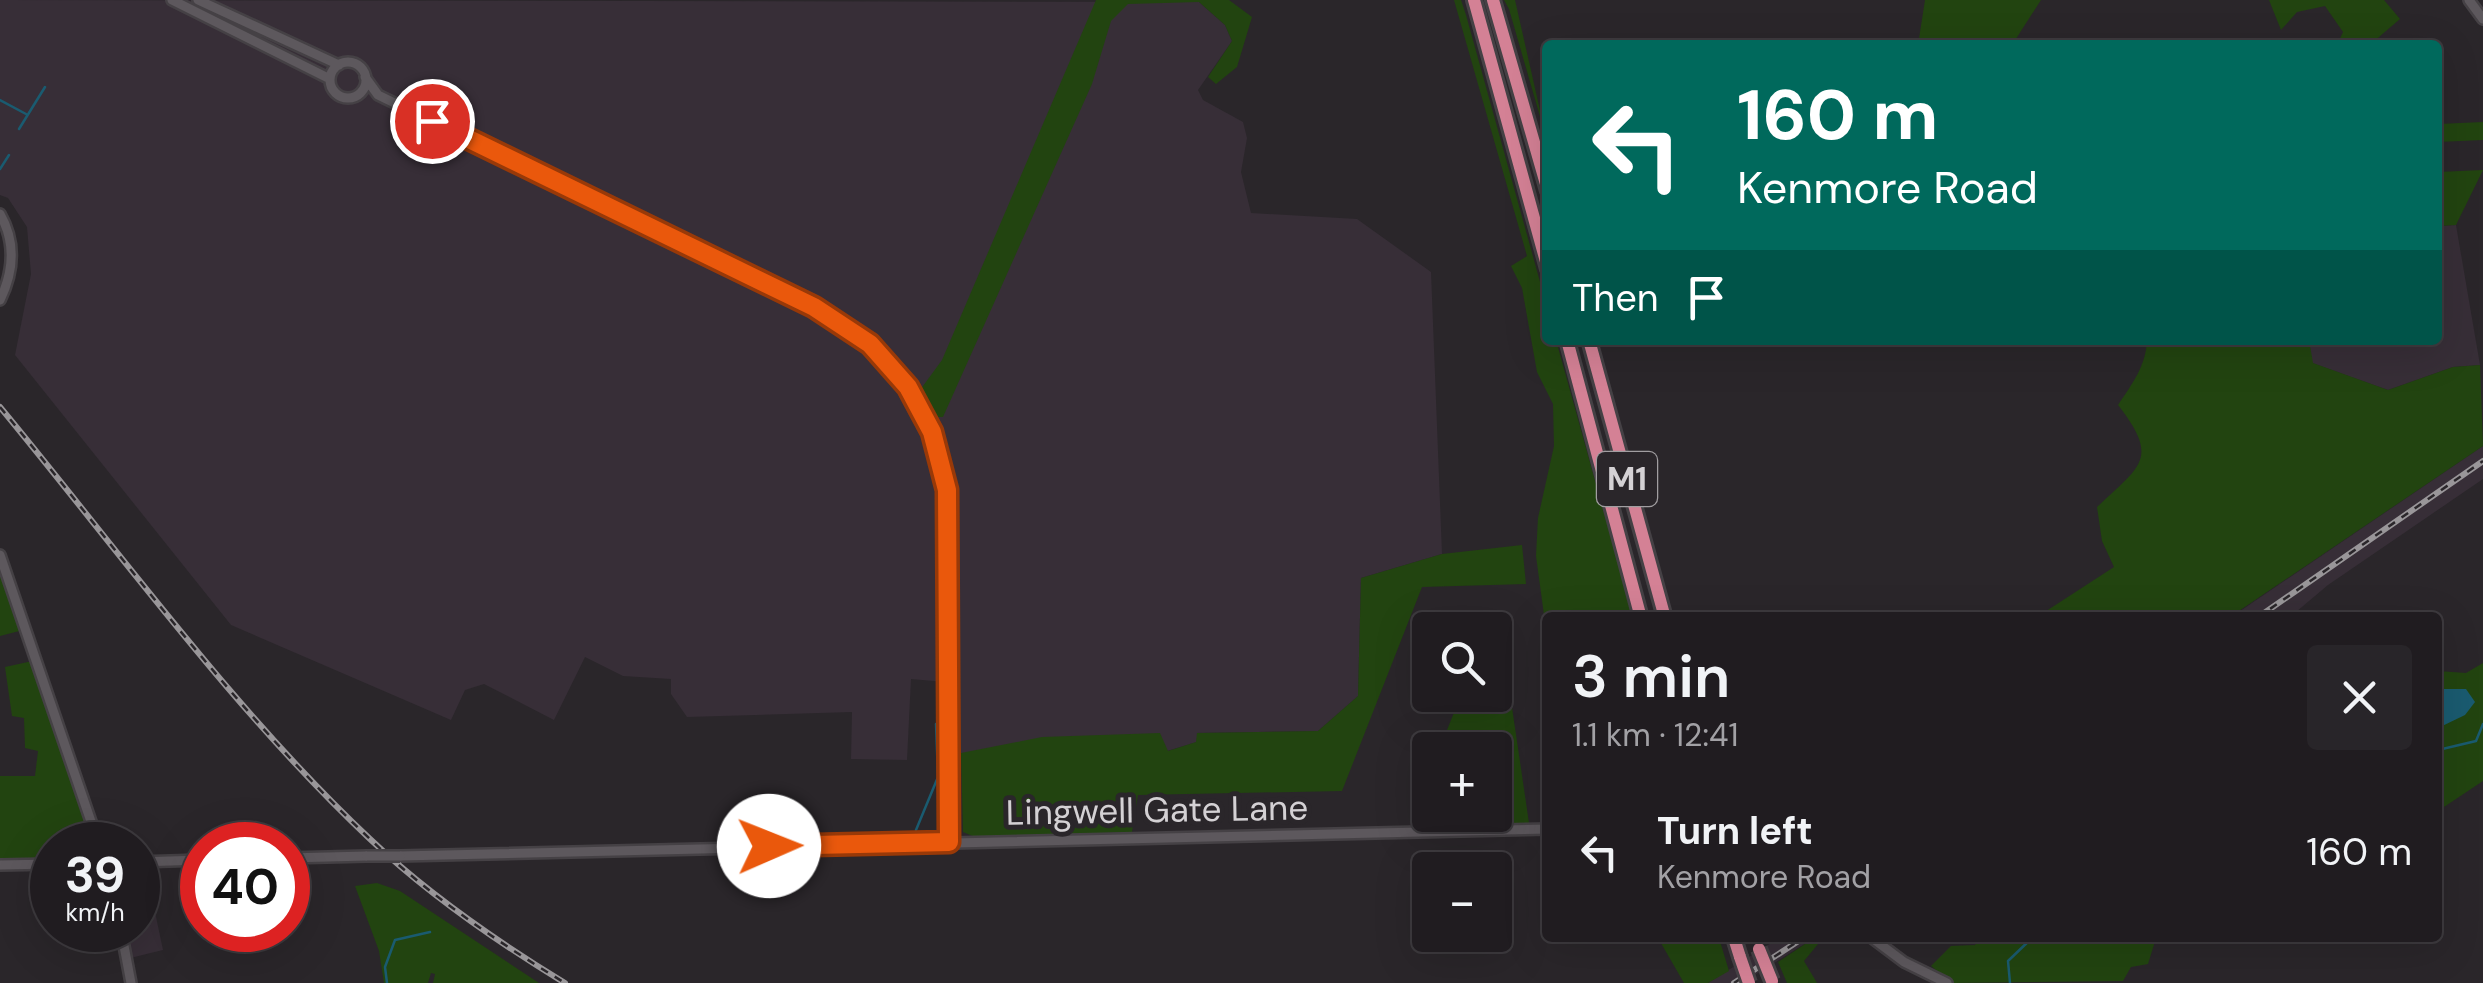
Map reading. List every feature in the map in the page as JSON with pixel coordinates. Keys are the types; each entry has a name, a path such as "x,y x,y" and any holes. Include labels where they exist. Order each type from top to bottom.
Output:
{"highway":[{"path":"1474,0 1542,247"},
{"path":"1493,0 1542,170"},
{"name":"M1","path":"1567,345 1639,612"},
{"name":"M1","path":"1590,345 1663,612"},
{"path":"1735,942 1750,983"},
{"path":"1758,943 1773,982"}],"street":[{"path":"172,0 330,79 339,96 378,95"},
{"path":"198,0 338,65 354,64 378,95 814,307 891,364 921,407 947,490 949,842"},
{"path":"2469,0 2483,19"},
{"path":"330,79 338,65"},
{"path":"356,96 364,89 365,77"},
{"path":"0,214 9,232 12,265 0,300"},
{"path":"0,555 91,822"},
{"name":"Lingwell Gate Lane","path":"310,857 1542,829"},
{"path":"0,865 30,864"},
{"path":"1877,942 1904,962 1947,983"},
{"path":"125,952 131,983"}],"shaded area":[{"path":"0,0 1199,2 1225,25 1232,41 1198,90 1203,100 1243,122 1247,138 1241,172 1251,213 1357,219 1431,272 1442,554 1361,578 1358,696 1318,731 1197,733 1197,742 1167,751 944,754 945,682 911,679 907,760 851,759 852,712 687,717 671,694 671,679 623,676 585,657 554,720 484,684 465,690 451,720 231,625 15,355 31,274 27,227 8,198 0,195"},
{"path":"2456,225 2480,365 2453,367 2388,390 2312,363 2310,345 2442,345 2442,226"},
{"path":"2483,446 2483,479 2328,585 2296,612 2239,612"},
{"path":"1773,942 1808,942 1742,983 1708,983"},
{"path":"125,952 155,952 126,959"}],"green space":[{"path":"1096,0 1229,0 1252,17 1237,67 1216,84 1208,77 1232,41 1225,25 1199,2 1128,4 1111,21 1092,84 943,417 925,417 920,390 942,360"},
{"path":"1454,0 1461,0 1466,15 1542,289 1542,345 1557,345 1632,612 1544,612 1536,556 1538,518 1554,446 1553,404 1537,372 1522,288 1511,266 1527,256"},
{"path":"1504,0 1515,0 1542,124"},
{"path":"1925,0 2041,0 2015,40 1919,40"},
{"path":"2269,0 2384,0 2400,19 2376,40 2339,40 2343,32 2325,6 2297,12 2281,30"},
{"path":"2483,122 2483,140 2442,142 2442,124"},
{"path":"2483,170 2456,225 2442,226 2442,172"},
{"path":"2146,345 2310,345 2313,363 2388,390 2453,367 2480,365 2483,446 2237,612 2045,612 2114,567 2102,541 2097,507 2125,481 2140,460 2139,438 2118,405 2141,366"},
{"path":"1522,545 1526,584 1422,587 1342,791 1138,795 1132,832 975,837 963,832 961,753 1042,737 1160,733 1168,751 1196,742 1197,733 1318,731 1358,696 1361,578 1442,554"},
{"path":"0,555 27,629 0,636"},
{"path":"37,660 91,822 30,822 30,864 0,865 0,776 35,776 38,751 25,748 24,718 12,716 5,667"},
{"path":"2483,663 2483,781 2442,808 2442,671 2466,673"},
{"path":"1512,707 1529,823 1512,823 1512,732 1446,732 1454,712 1512,712"},
{"path":"377,883 400,891 539,983 433,983 435,974 431,973 428,983 384,983 379,951 355,886"},
{"path":"1660,942 1720,942 1729,971 1708,983 1684,983"},
{"path":"1808,942 1820,942 1804,961 1817,983 1787,983 1778,962"},
{"path":"2155,942 2148,964 2131,967 2123,981 1952,983 1931,966 1951,946"}],"water":[{"path":"2442,689 2466,689 2475,702 2465,715 2442,726"}],"waterway":[{"path":"19,129 45,87"},
{"path":"0,100 26,114"},
{"path":"0,169 9,155"},
{"path":"916,830 938,777 936,724"},
{"path":"2442,749 2476,741 2483,724"},
{"path":"387,983 385,967 395,940 430,932"},
{"path":"2010,983 2008,961 2028,942"}],"railway":[{"path":"0,407 179,629 320,790 392,860 439,898 565,983"},
{"path":"2266,612 2483,461"},
{"path":"1734,983 1797,942"}],"route":[{"path":"432,121 622,211 840,322 891,364 921,407 947,490 949,842 769,846"}]}
